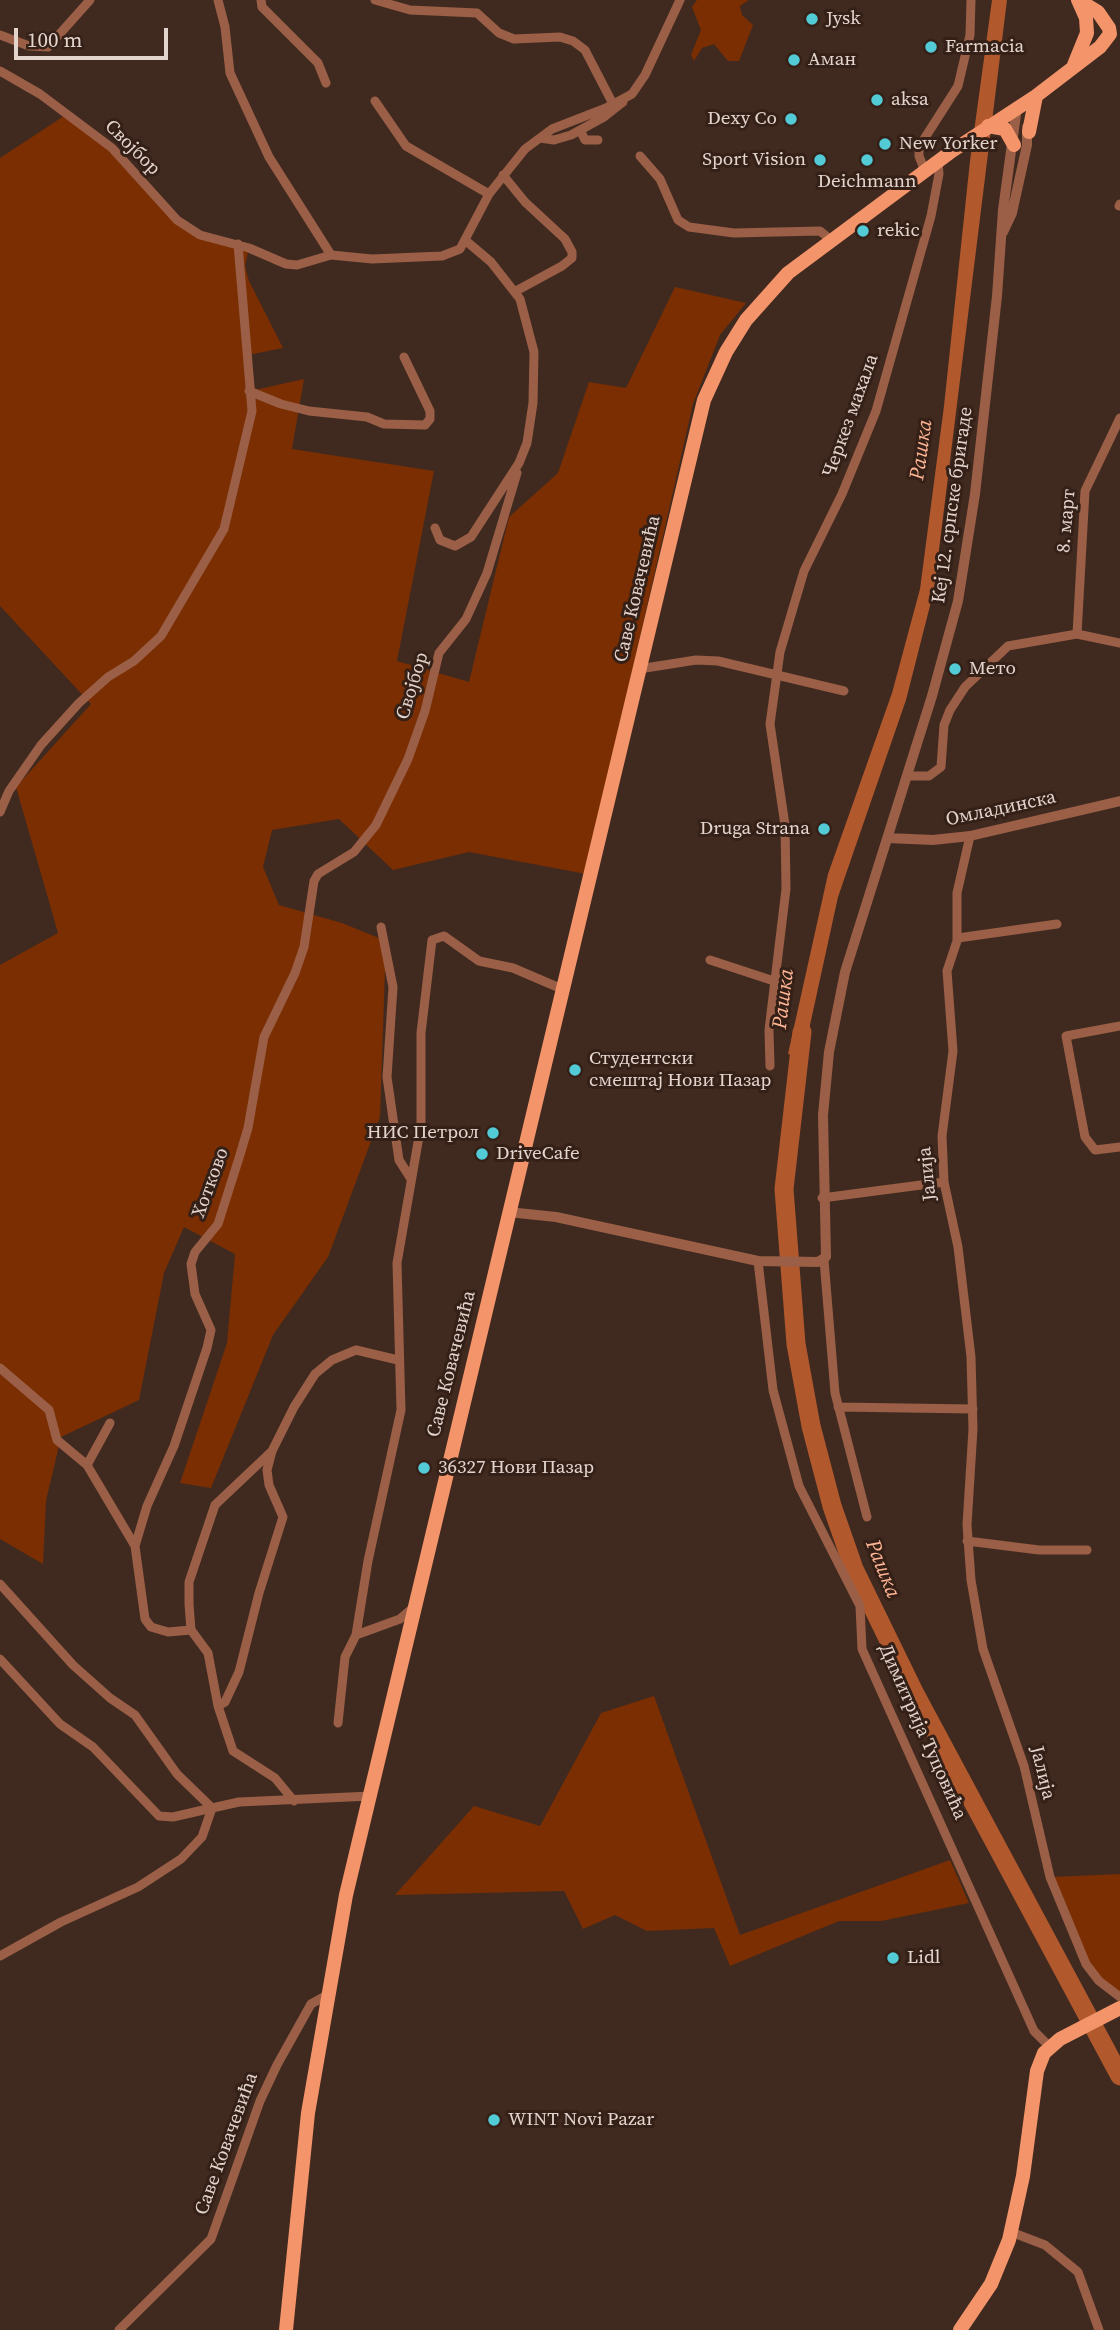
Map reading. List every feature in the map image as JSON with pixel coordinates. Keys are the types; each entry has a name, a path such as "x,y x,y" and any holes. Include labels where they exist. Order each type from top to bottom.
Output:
{"main road":[{"path":"1079,1 1104,18 1117,33"},
{"path":"1074,66 1087,33 1086,18 1079,1"},
{"name":"Саве Ковачевића","path":"286,2330 308,2113 346,1895 689,457 710,383 726,352 760,301 788,273 952,151 1036,96 1117,33"},
{"path":"1029,132 1036,96"},
{"path":"995,122 1011,139"},
{"path":"966,2327 991,2284 1011,2232 1037,2071 1054,2042 1120,2008"}],"street":[{"path":"0,35 6,40 29,46 48,47 90,0"},
{"path":"218,0 225,27 230,73 269,157 331,255"},
{"path":"261,0 262,7 318,63 326,83"},
{"path":"375,0 410,10 477,13 499,33 514,39 560,37 573,41 585,50 613,104"},
{"path":"540,138 559,139 615,110 641,82 680,0"},
{"path":"925,171 919,156 919,147 958,86 970,35 971,0"},
{"name":"Својбор","path":"0,71 40,94 112,148 187,228 213,240 238,244 286,264 297,265 331,255 372,259 442,256 456,253 465,240 516,291 533,343 535,376 527,443 515,469 471,537 455,546 440,540 435,528"},
{"path":"465,240 489,194 518,155 552,129 625,97"},
{"path":"375,101 406,146 489,194"},
{"path":"1017,107 1029,132"},
{"name":"Кеј 12. српске бригаде","path":"838,1407 818,1261 823,1115 829,1052 845,972 945,651 961,582 975,494 1003,232 1003,210 1017,107"},
{"path":"580,130 585,140 598,140"},
{"name":"Кеј 12. српске бригаде","path":"1003,232 1012,213 1029,132"},
{"path":"640,156 660,179 678,220 699,230 734,233 820,231 831,240"},
{"name":"Черкез махала","path":"770,1066 769,1030 786,889 785,825 770,724 780,652 804,571 842,494 876,411 931,216 939,174 938,162"},
{"path":"503,175 525,202 565,239 572,252 572,258 562,267 516,291"},
{"path":"0,811 9,792 41,745 79,703 108,677 134,662 161,636 224,529 252,411 238,244"},
{"path":"249,391 281,404 309,411 367,417 397,425 425,425 430,419 430,411 404,357"},
{"name":"8. март","path":"1077,634 1085,491 1120,418"},
{"name":"Својбор","path":"388,799 408,759 425,711 439,653 466,619 487,573 517,473 515,469"},
{"path":"907,776 929,776 941,767 946,717 960,694 1012,644 1077,634 1120,643"},
{"path":"639,669 707,660 844,691"},
{"name":"Хотково","path":"135,1546 147,1506 174,1446 211,1330 195,1294 191,1264 195,1252 218,1224 248,1128 254,1078 264,1037 295,973 303,947 314,881 318,874 354,852 376,825 388,799"},
{"name":"Омладинска","path":"888,838 933,840 970,836 1120,801"},
{"name":"Јалија","path":"970,836 957,893 958,938 947,971 953,1051 942,1120 944,1182 964,1291 973,1409 967,1541 981,1639 1024,1766 1050,1877 1086,1964 1099,1981 1120,1997"},
{"path":"958,938 1057,924"},
{"path":"382,928 393,987 387,1077 399,1160 411,1179"},
{"name":"Саве Ковачевића","path":"338,1723 345,1657 356,1635 368,1561 401,1410 397,1263 421,1125 421,1033 432,940 444,936 479,961 513,968 562,989"},
{"path":"710,960 774,981"},
{"path":"1120,1026 1066,1037 1084,1137 1095,1150 1120,1147"},
{"path":"822,1198 944,1182"},
{"path":"508,1212 556,1217 758,1261 818,1261"},
{"name":"Димитрија Туцовића","path":"758,1261 773,1390 799,1486 860,1606 862,1649 1034,2031 1054,2042"},
{"path":"218,1706 225,1702 239,1672 259,1593 284,1517 269,1485 267,1471 272,1451 294,1407 314,1374 332,1360 356,1350 398,1360"},
{"path":"0,1368 49,1410 57,1440 87,1465 135,1546 142,1610 151,1627 168,1632 191,1630"},
{"path":"867,1517 838,1407 973,1409"},
{"path":"87,1465 110,1423"},
{"path":"272,1451 215,1505 189,1582 191,1630 208,1653 218,1706 233,1751 275,1778 294,1801"},
{"path":"967,1541 1039,1550 1087,1550"},
{"path":"0,1584 73,1665 101,1691 135,1715 177,1774 212,1808"},
{"path":"356,1635 400,1619 414,1606"},
{"path":"0,1659 60,1724 93,1746 159,1816 173,1817 239,1802 371,1796"},
{"path":"0,1956 61,1922 138,1887 181,1859 202,1837 212,1808"},
{"name":"Саве Ковачевића","path":"119,2330 211,2239 260,2101 277,2065 311,2004 330,1994"},
{"path":"1011,2232 1045,2245 1078,2272 1099,2330"}],"shaded area":[{"path":"697,0 749,0 740,6 742,15 753,25 739,61 728,61 714,44 702,48 694,61 691,55 701,30 692,7"},
{"path":"992,0 1007,0 934,590 906,700 838,897 803,1057 788,1054 828,874 892,693 920,589 944,406 970,161"},
{"path":"67,114 92,133 187,228 249,248 245,266 249,281 283,348 248,355 255,390 304,379 292,449 434,471 397,661 469,682 509,517 558,473 589,382 626,388 675,287 746,303 720,335 693,404 586,874 469,852 393,870 339,819 272,830 263,867 279,905 342,923 386,941 380,1117 328,1257 273,1335 211,1488 180,1483 227,1343 235,1254 184,1227 164,1273 139,1400 61,1437 46,1501 43,1564 0,1539 0,965 58,933 16,787 91,704 0,606 0,158"},
{"path":"654,1696 740,1935 950,1860 969,1903 881,1921 839,1921 730,1966 714,1928 647,1931 615,1915 583,1929 564,1891 395,1895 474,1806 540,1826 601,1713"},
{"path":"1120,1874 1120,1997 1093,1973 1050,1877"}],"waterway":[{"name":"Рашка","path":"802,1032 784,1189 796,1344 811,1426 832,1506 854,1569 914,1692 1120,2076"}],"place":[{"name":"Jysk","path":"812,19"},
{"name":"Farmacia","path":"931,47"},
{"name":"Аман","path":"794,60"},
{"name":"aksa","path":"877,100"},
{"name":"Dexy Co","path":"791,119"},
{"name":"New Yorker","path":"885,144"},
{"name":"Sport Vision","path":"820,160"},
{"name":"Deichmann","path":"867,160"},
{"name":"rekic","path":"863,231"},
{"name":"Мето","path":"955,669"},
{"name":"Druga Strana","path":"824,829"},
{"name":"Студентски смештај Нови Пазар","path":"575,1070"},
{"name":"НИС Петрол","path":"493,1133"},
{"name":"DriveCafe","path":"482,1154"},
{"name":"36327 Нови Пазар","path":"424,1468"},
{"name":"Lidl","path":"893,1958"},
{"name":"WINT Novi Pazar","path":"494,2120"}]}
